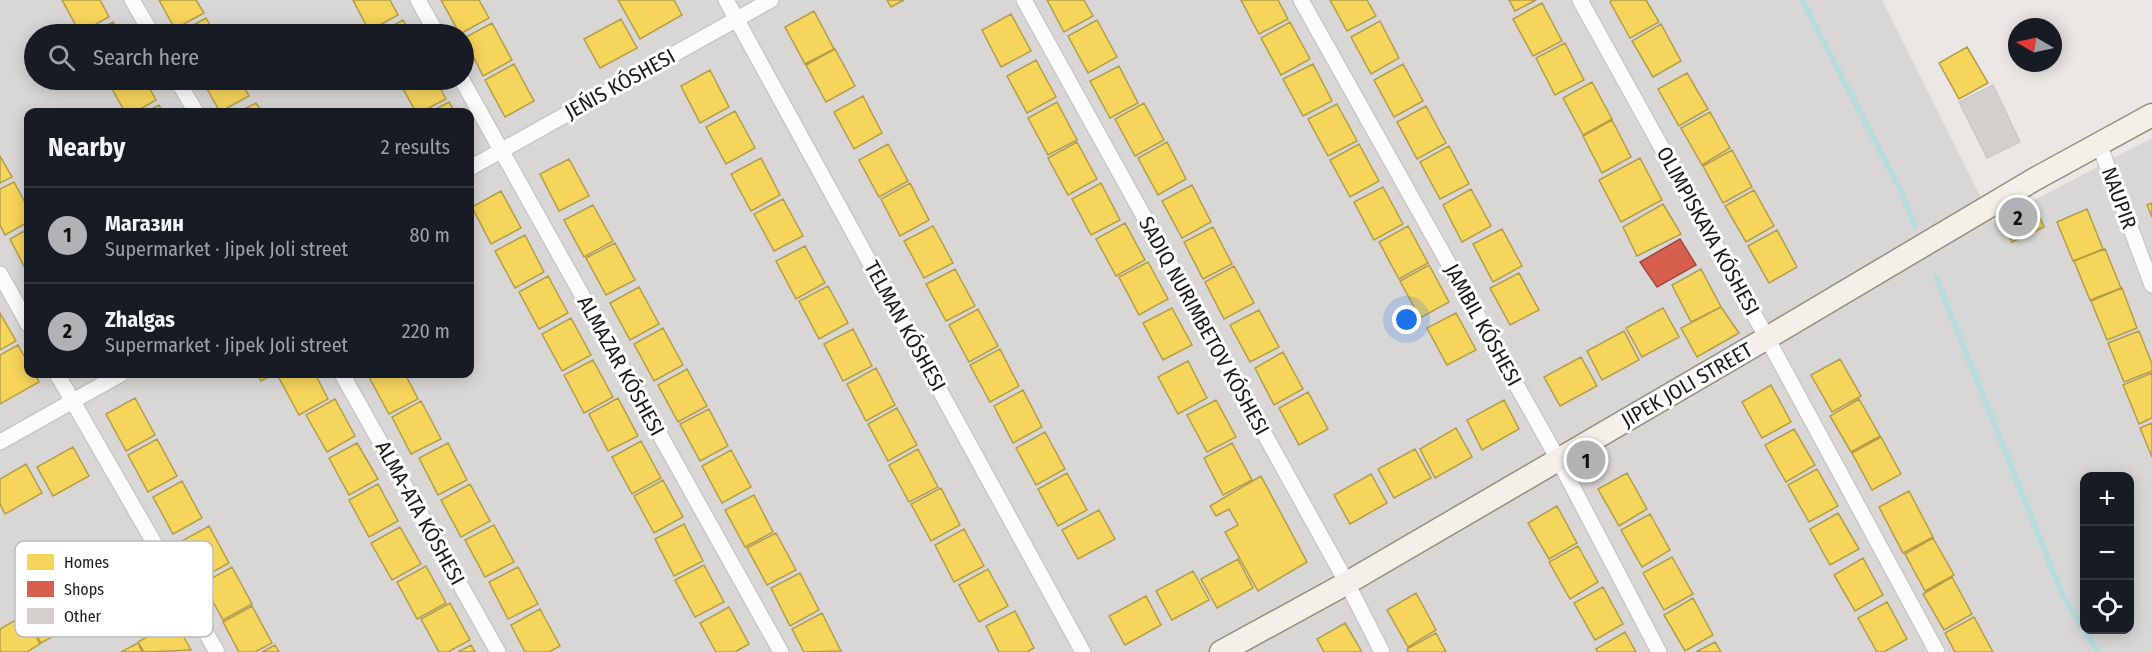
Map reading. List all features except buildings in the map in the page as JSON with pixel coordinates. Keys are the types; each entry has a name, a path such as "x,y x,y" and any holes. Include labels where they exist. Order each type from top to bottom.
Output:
{"street":[{"path":"132,0 146,24"},
{"path":"418,0 431,24"},
{"name":"TELMAN KÓSHESI","path":"726,0 1083,652"},
{"name":"JEŃIS KÓSHESI","path":"474,166 771,0"},
{"path":"1024,0 1347,584 1382,652"},
{"path":"1301,0 1558,459 1659,652"},
{"name":"OLIMPISKAYA KÓSHESI","path":"1580,0 1937,652"},
{"path":"183,90 194,108"},
{"name":"ALMAZAR KÓSHESI","path":"468,90 781,652"},
{"name":"JIPEK JOLI STREET","path":"1221,652 1347,584 2035,179 2152,115"},
{"name":"NAUPIR","path":"2099,144 2152,285"},
{"path":"0,274 24,317"},
{"path":"59,378 153,541"},
{"path":"0,442 114,378"},
{"name":"ALMA-ATA KÓSHESI","path":"344,378 498,652"},
{"path":"208,637 217,652"}],"shaded area":[{"path":"0,0 1882,0 1993,222 2152,138 2152,652 0,652"}],"waterway":[{"path":"1802,0 1901,191 1915,226"},
{"path":"1936,277 2062,594 2098,652"}],"place":[{"name":"Zhalgas","path":"2018,217"},
{"name":"Магазин","path":"1586,460"}]}
